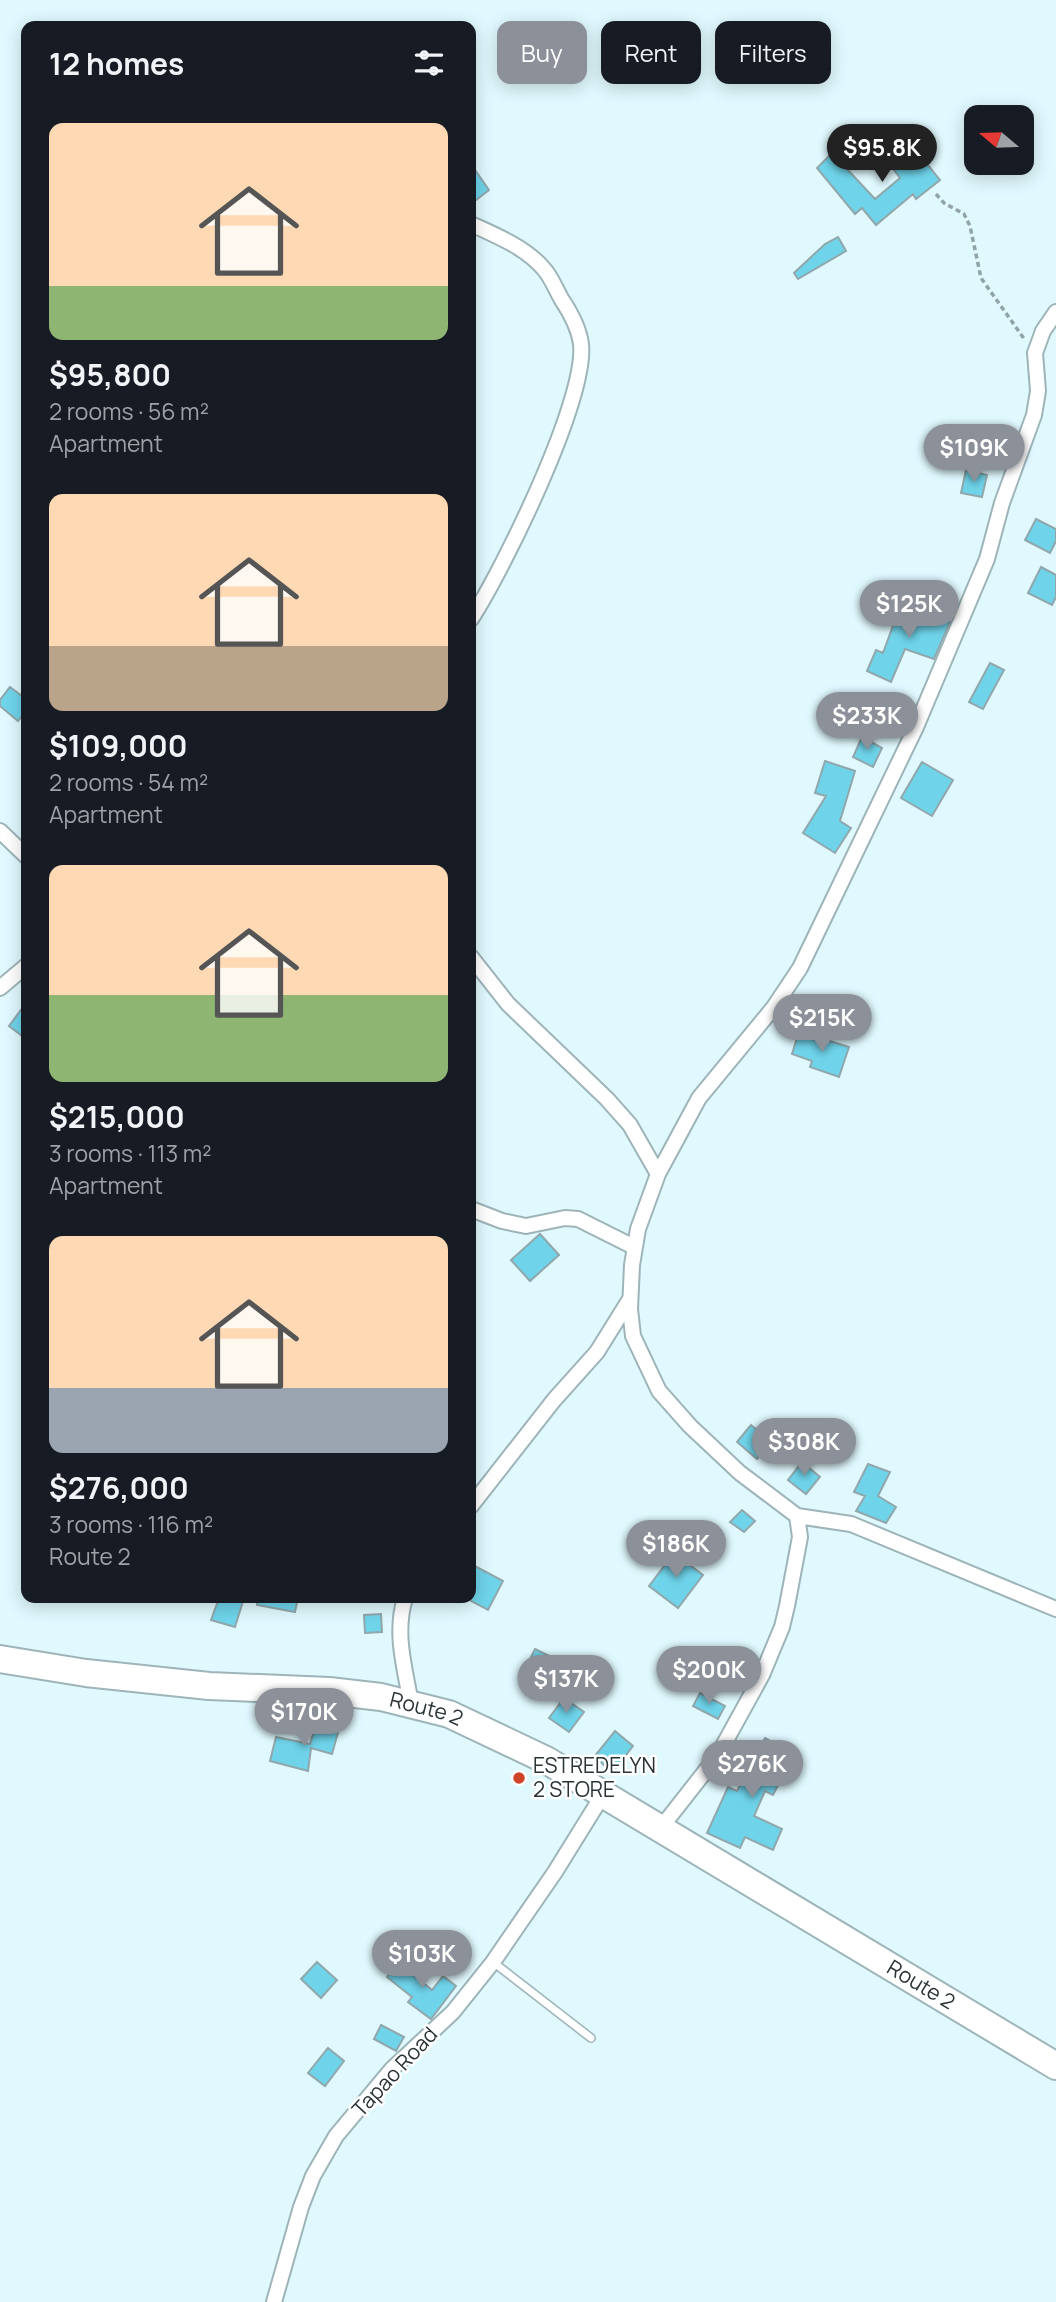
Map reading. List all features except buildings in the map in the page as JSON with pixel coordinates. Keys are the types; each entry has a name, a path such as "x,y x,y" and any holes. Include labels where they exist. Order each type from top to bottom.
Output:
{"highway":[{"name":"Route 2","path":"0,1659 86,1673 209,1686 329,1691 381,1697 449,1714 504,1738 604,1793 1056,2066"}],"street":[{"path":"476,226 507,241 544,268 570,313 581,344 579,372 564,423 528,510 476,609"},
{"path":"1056,312 1043,331 1035,353 1038,391 1034,415 1002,503 986,559 916,727 800,968 767,1017 699,1098 657,1174 634,1247 630,1299 633,1336 668,1404 740,1473 797,1516 851,1524 1056,1609"},
{"path":"0,831 21,851"},
{"path":"476,963 508,1004 607,1099 630,1125 657,1174"},
{"path":"0,988 21,970"},
{"path":"476,1211 502,1222 526,1226 565,1218 578,1219 634,1247"},
{"path":"476,1500 554,1400 597,1352 630,1299"},
{"path":"660,1829 718,1755 762,1675 782,1627 787,1606 800,1537 797,1516"},
{"path":"404,1603 399,1637 411,1704"},
{"name":"Tapao Road","path":"274,2302 301,2207 313,2176 336,2136 392,2069 453,2012 493,1962 555,1872 604,1793"}],"lane":[{"path":"493,1962 591,2038"}],"path":[{"path":"936,194 944,203 964,214 970,226 981,278 1035,353"}],"place":[{"name":"ESTREDELYN 2 STORE","path":"519,1778"}]}
